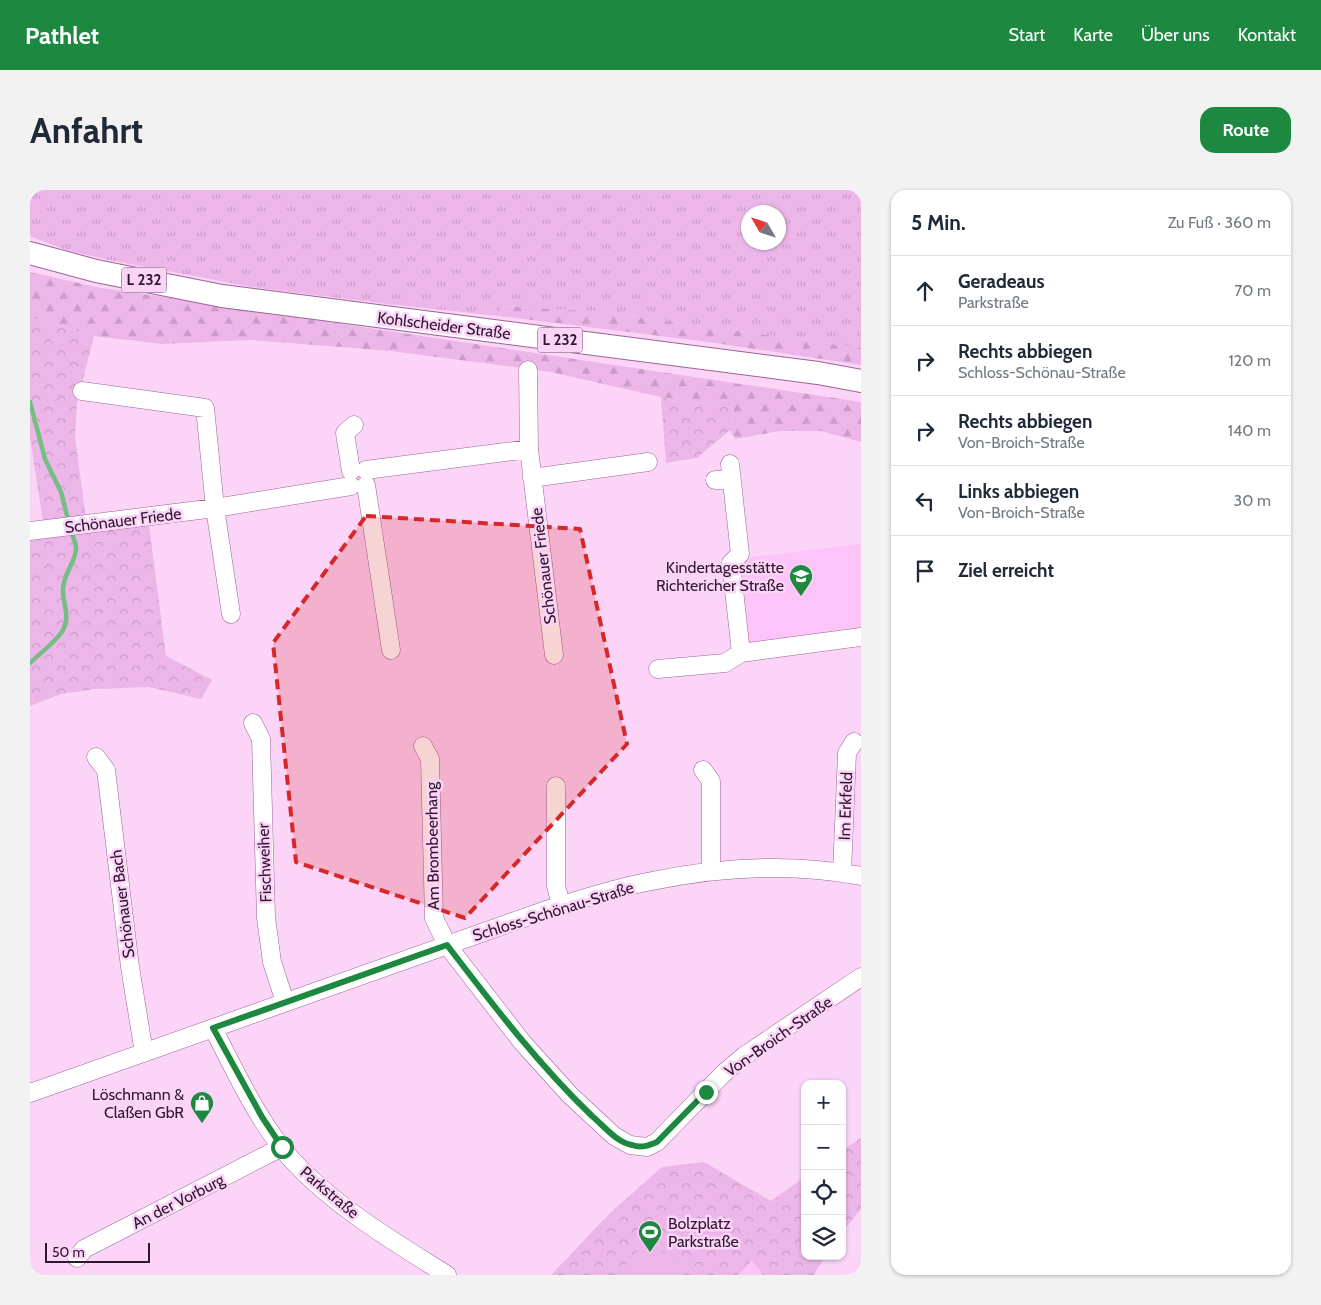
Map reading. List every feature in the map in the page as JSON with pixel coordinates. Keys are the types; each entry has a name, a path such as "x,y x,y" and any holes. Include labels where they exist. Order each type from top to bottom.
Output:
{"main road":[{"name":"Kohlscheider Straße","path":"30,253 96,271 222,296 818,373 861,381"}],"street":[{"name":"Schönauer Friede","path":"528,370 529,449 554,655"},
{"path":"82,392 205,408 215,508 231,614"},
{"path":"354,425 345,433 358,478 391,650"},
{"name":"Schönauer Friede","path":"30,531 215,508 358,478 529,449"},
{"path":"532,478 648,462"},
{"path":"726,475 740,554 731,563 740,653"},
{"path":"658,670 725,663 740,653 861,638"},
{"name":"Fischweiher","path":"253,723 261,738 266,918 272,962 285,1002"},
{"name":"Im Erkfeld","path":"842,873 847,753 854,742"},
{"name":"Am Brombeerhang","path":"423,746 430,759 434,918 447,945"},
{"name":"Schönauer Bach","path":"96,757 106,770 130,967 144,1053"},
{"path":"703,770 711,781 711,871"},
{"path":"556,786 556,886 561,905"},
{"name":"Schloss-Schönau-Straße","path":"30,1093 561,905 651,881 711,871 775,868 861,876"},
{"name":"Von-Broich-Straße","path":"447,945 522,1042 570,1095 614,1136 630,1145 647,1147 657,1142 724,1073 744,1056 861,977"},
{"name":"Parkstraße","path":"213,1028 252,1100 282,1147 295,1162 333,1197 380,1232 447,1275"},
{"name":"An der Vorburg","path":"77,1258 84,1249 282,1147"}],"highlighted area":[{"path":"366,516 580,529 627,744 465,918 296,862 273,643"}],"shaded area":[{"name":"Kindertagesstätte Richtericher Straße","path":"861,544 861,630 753,644 747,641 737,564 746,558"},
{"path":"752,1259 763,1275 738,1275"}],"green space":[{"path":"30,190 861,190 861,348 602,312 502,306 499,316 379,303 252,287 66,250 30,236"},
{"path":"30,272 96,287 861,402 861,442 821,431 780,431 735,439 730,430 733,408 661,397 551,372 391,351 250,340 162,344 94,336 30,317"},
{"path":"502,306 602,312 861,348 861,365 708,342 499,316"},
{"path":"30,317 94,336 77,402 75,437 88,533 149,525 166,656 212,680 201,699 149,687 95,689 61,694 30,706 30,537 45,535 30,437"},
{"path":"661,397 733,408 730,430 697,458 666,463"},
{"path":"861,1138 861,1209 846,1227 846,1170 846,1148"},
{"path":"704,1162 771,1201 801,1180 801,1260 823,1260 814,1275 763,1275 752,1260 738,1275 551,1275 609,1214 662,1167"},
{"name":"Bolzplatz Parkstraße","path":"647,1239 683,1268 676,1275 617,1275"}],"waterway":[{"name":"Schönauer Bach","path":"30,402 45,459 61,492 68,519"},
{"name":"Schönauer Bach","path":"30,663 57,639 65,625 66,615 63,588 76,552 76,544 72,533"}],"place":[{"name":"Kindertagesstätte Richtericher Straße","path":"801,597"},
{"name":"Löschmann & Claßen GbR","path":"202,1124"},
{"name":"Bolzplatz Parkstraße","path":"650,1253"}],"route":[{"path":"282,1147 237,1074 213,1028 447,945 522,1042 570,1095 614,1136 630,1145 647,1147 657,1142 706,1092"}]}
